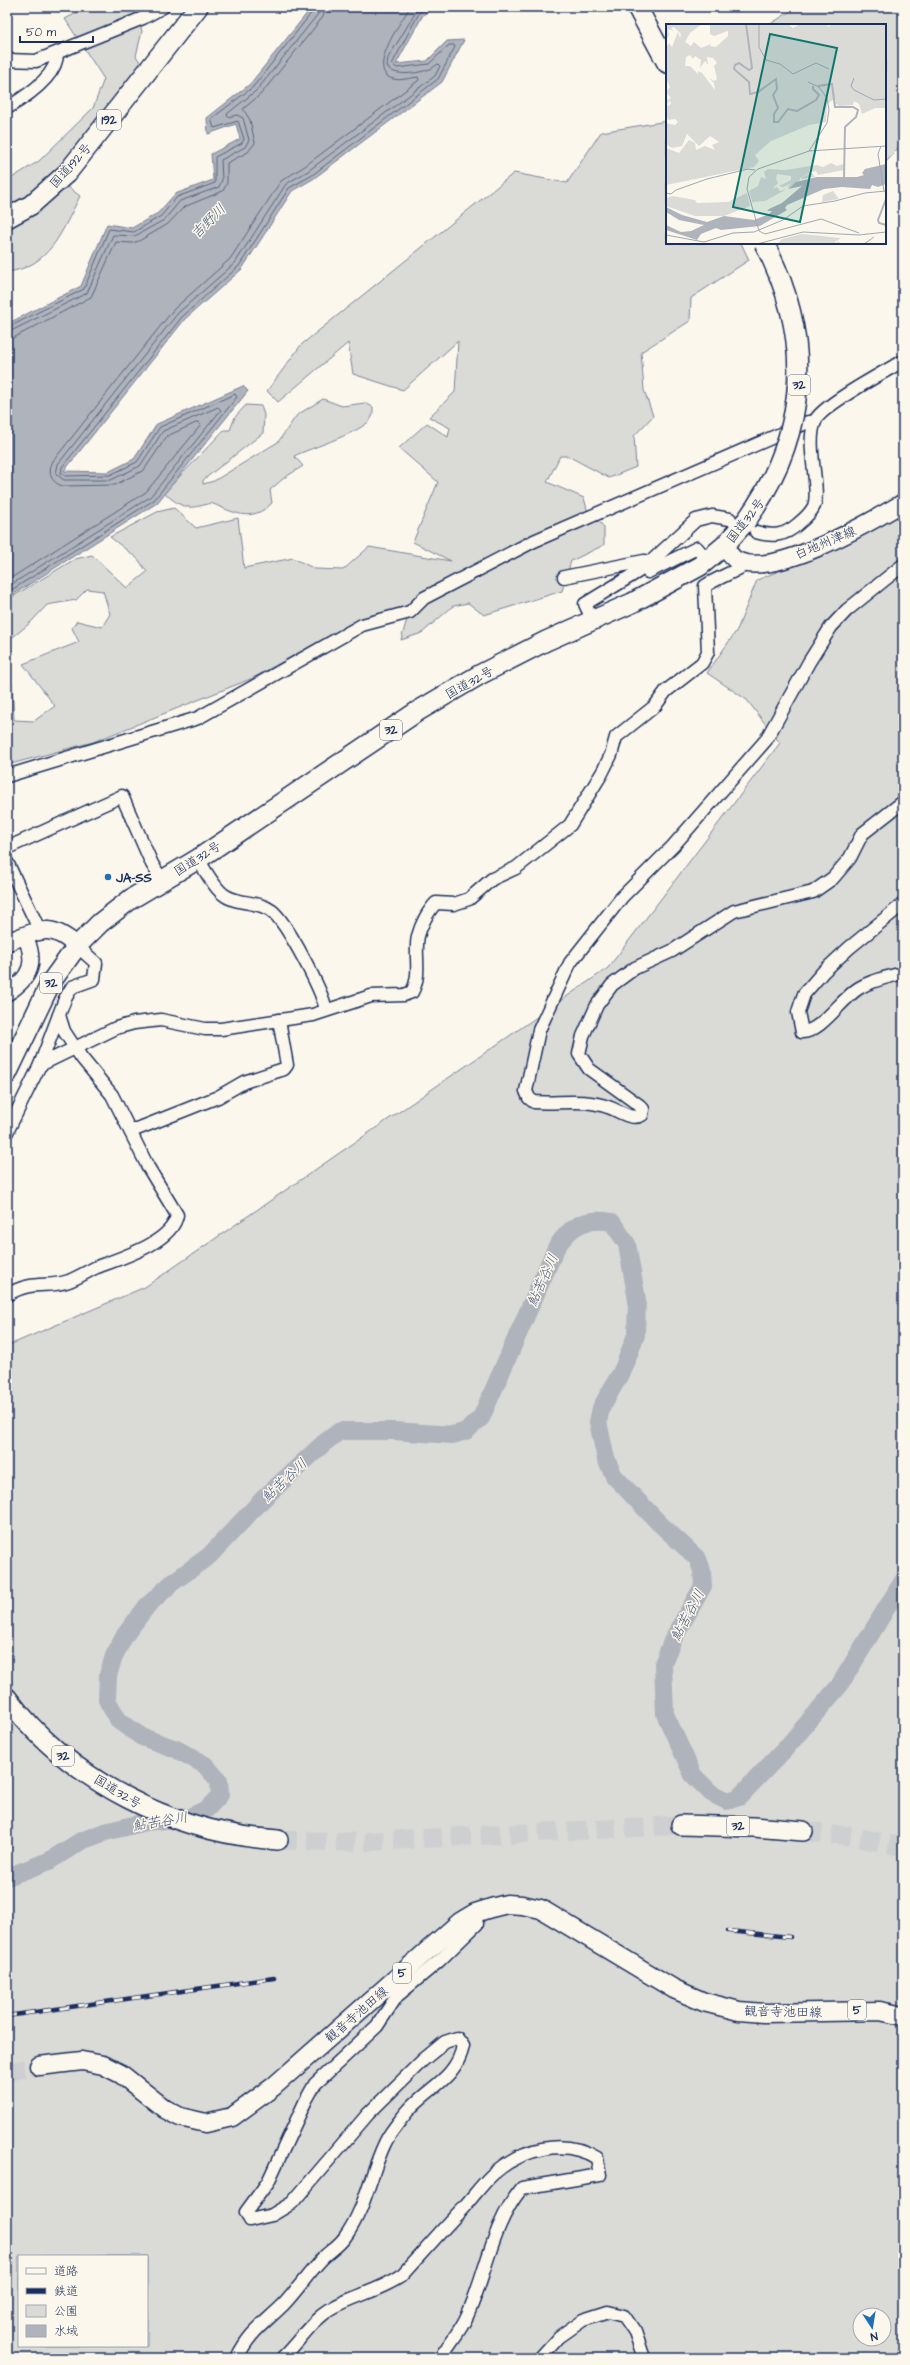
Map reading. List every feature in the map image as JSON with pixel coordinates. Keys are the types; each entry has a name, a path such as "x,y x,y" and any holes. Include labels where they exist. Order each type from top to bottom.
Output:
{"highway":[{"name":"国道192号","path":"7,218 30,206 67,173 198,7"},
{"path":"637,7 666,61"},
{"name":"国道32号","path":"7,1074 51,982 77,946 100,923 131,899 198,859 418,711 481,674 546,641 593,621 669,585 708,561 724,546 744,524 766,492 780,463 792,427 799,387 799,362 793,318 779,275 764,244"},
{"name":"国道32号","path":"7,1698 30,1726 69,1761 131,1801 189,1825 222,1833 270,1840"},
{"name":"32","path":"686,1825 803,1831"}],"main road":[{"name":"白地州津線","path":"748,563 792,557 823,546 903,503"},
{"path":"724,546 736,560 748,563"},
{"path":"7,942 33,933 55,930 63,934 77,946"},
{"name":"観音寺池田線","path":"38,2066 82,2061 103,2065 121,2074 165,2109 180,2117 206,2123 232,2116 273,2087 460,1922 475,1913 507,1904 541,1909 674,1989 704,2002 739,2011 786,2013 880,2011 903,2016"}],"street":[{"path":"7,60 36,61 143,18 163,7"},
{"path":"7,108 45,80 57,58 57,53"},
{"path":"593,621 585,604 648,565 696,520 712,516 744,524 774,536 787,532 814,508 816,500 812,456 815,422 819,415 854,390 903,361"},
{"path":"7,776 198,718 362,626 410,612 424,598 534,541 808,422 815,422"},
{"path":"564,577 644,561 648,565 648,572 697,548 708,561"},
{"path":"40,1065 116,1028 134,1023 161,1020 205,1028 221,1029 313,1015 371,996 404,995 412,992 417,983 418,937 431,909 436,902 454,904 469,899 492,879 516,868 570,826 602,773 616,737 655,706 666,691 702,663 708,652 705,586 715,580 732,574 748,563"},
{"path":"903,565 847,610 831,627 808,662 766,740 673,846 622,897 570,963 539,1030 526,1091 529,1098 534,1102 590,1102 608,1107 633,1118 642,1116 643,1109 639,1104 588,1069 579,1054 583,1036 597,1005 612,985 635,968 672,951 734,911 813,892 833,878 850,858 862,834 903,802"},
{"path":"7,848 122,796 152,864 162,880"},
{"path":"198,859 223,894 231,898 262,906 272,911 310,968 326,1010"},
{"path":"7,862 33,933 30,970 24,980 7,993"},
{"path":"903,904 849,948 823,972 804,994 798,1012 802,1032 810,1032 816,1028 845,998 860,988 877,980 903,973"},
{"path":"7,1132 40,1065 65,998 72,988 94,980 96,963 77,946"},
{"path":"7,1295 19,1287 68,1281 130,1255 159,1239 175,1224 176,1215 148,1167 132,1131 112,1095 93,1073 64,1031 59,1015"},
{"path":"132,1131 218,1097 244,1082 284,1069 287,1065 279,1020"},
{"path":"237,2358 245,2341 252,2332 284,2304 321,2260 344,2239 362,2208 386,2141 407,2112 432,2087 452,2072 461,2056 463,2046 457,2038 445,2042 423,2060 349,2134 292,2203 272,2215 250,2220 246,2212 268,2182 306,2100 316,2084 377,2026 396,1996 439,1961 477,1924 475,1913"},
{"path":"282,2358 310,2326 335,2306 386,2286 401,2276 492,2174 512,2160 534,2150 554,2146 583,2149 597,2158 600,2175 522,2188 512,2200 501,2219 468,2315 440,2358"},
{"path":"540,2358 558,2336 583,2320 608,2312 624,2316 635,2332 644,2358"}],"green space":[{"path":"88,7 151,7 137,15 142,31 136,56 142,65 54,197 67,186 80,196 53,245 34,263 22,269 7,272 7,181 39,161 93,108 104,79 65,19"},
{"path":"797,7 903,7 903,142 888,160 886,161 886,24 771,24"},
{"path":"666,121 666,244 741,244 749,260 691,298 690,321 641,352 644,390 653,416 634,436 636,467 609,478 568,456 560,456 547,482 584,498 587,509 604,527 604,545 571,561 562,591 484,615 468,603 453,606 422,633 401,640 409,612 334,633 253,678 93,742 7,765 7,680 12,683 14,720 34,721 55,706 23,664 79,642 72,628 77,621 102,627 110,614 103,591 87,589 76,600 47,605 30,623 7,642 7,600 75,559 92,555 127,588 147,572 138,559 110,537 157,512 174,508 196,528 238,518 244,568 293,558 315,569 343,570 369,547 451,561 413,542 438,482 399,448 427,423 448,437 450,428 429,417 455,392 458,341 403,390 353,374 348,343 278,402 267,391 301,345 514,173 567,183 601,132"},
{"path":"323,399 342,406 365,403 373,407 372,417 360,428 294,456 303,466 284,478 270,490 272,503 264,509 249,515 227,510 211,503 196,507 186,507 164,493 224,430 230,430 235,417 246,405 261,406 264,415 263,433 203,480 203,484 214,481 278,442 297,415"},
{"path":"903,509 903,2358 7,2358 7,1346 145,1287 608,968 780,743 747,700 707,673 737,630 757,580 832,549"}],"water":[{"name":"吉野川","path":"312,7 435,7 423,15 396,64 427,61 447,41 464,40 442,82 313,179 292,191 242,269 185,319 64,471 108,472 134,459 157,424 243,386 248,391 157,503 14,594 7,593 7,324 81,286 107,224 132,228 158,213 175,194 213,180 211,154 240,139 236,124 208,134 207,118 250,84"}],"waterway":[{"name":"鮎苦谷川","path":"7,1877 49,1861 81,1841 105,1832 146,1822 190,1817 207,1809 220,1795 219,1781 205,1765 176,1749 142,1737 119,1721 107,1700 108,1675 114,1656 125,1635 147,1606 173,1582 209,1556 263,1499 324,1443 340,1431 394,1431 453,1435 466,1431 481,1418 556,1248 567,1234 579,1225 586,1222 612,1222 627,1244 637,1300 636,1335 623,1369 601,1408 598,1422 606,1459 614,1476 659,1523 698,1559 702,1571 703,1586 673,1639 663,1664 665,1714 693,1775 711,1793 727,1801 739,1797 786,1748 839,1686 903,1581"}],"tunnel":[{"path":"278,1840 358,1842 681,1825"},
{"path":"803,1831 851,1836 903,1847"},
{"path":"7,2072 39,2066"}],"railway":[{"path":"728,1931 790,1937"},
{"path":"7,2016 274,1978"}],"place":[{"name":"JA-SS","path":"108,877"}]}
